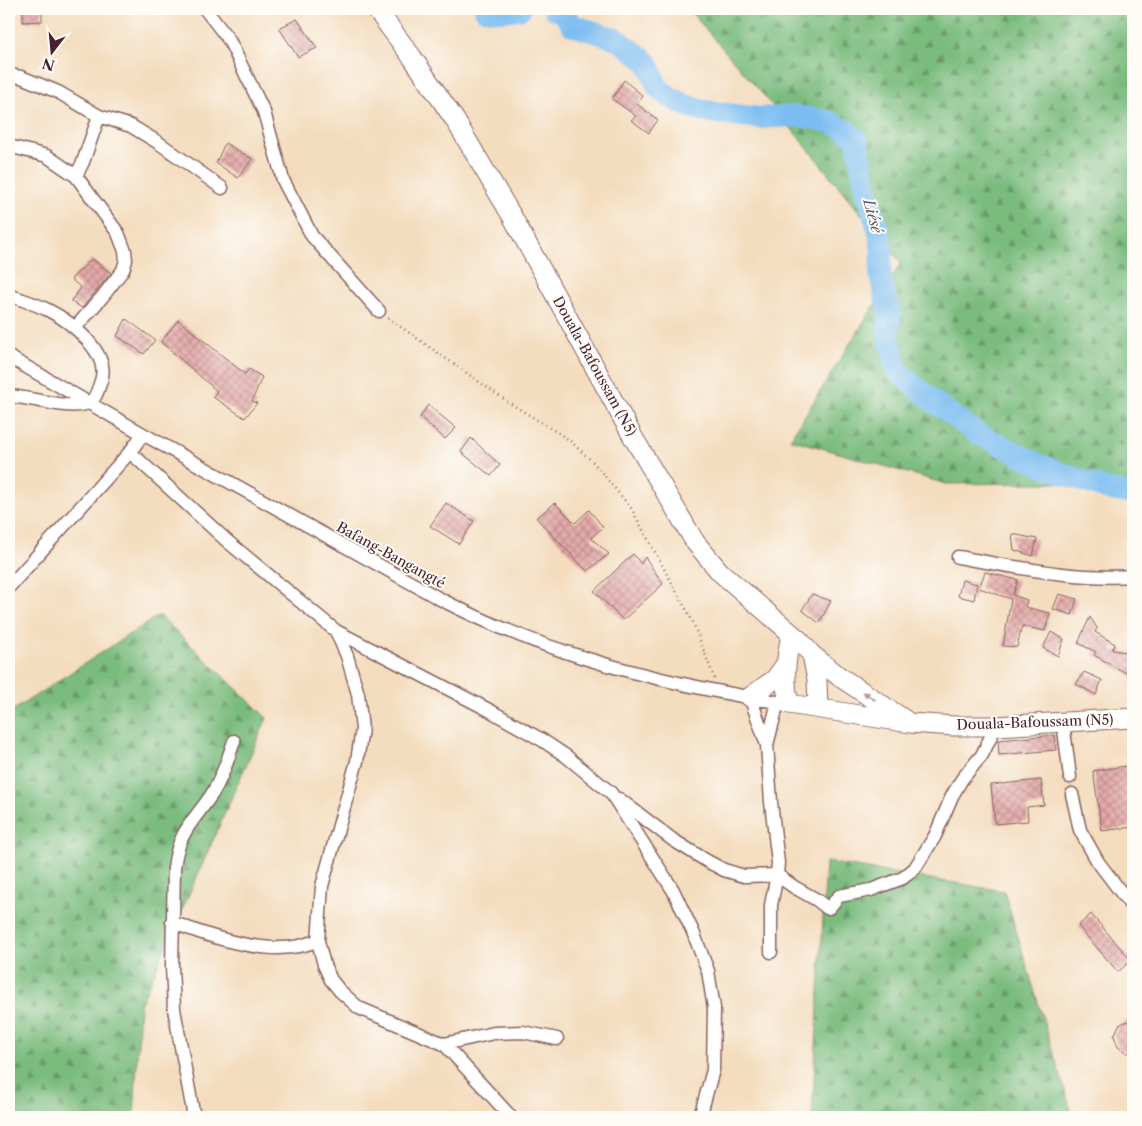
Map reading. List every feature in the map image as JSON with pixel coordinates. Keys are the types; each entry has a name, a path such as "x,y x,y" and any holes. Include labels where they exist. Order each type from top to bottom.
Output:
{"highway":[{"name":"Douala-Bafoussam (N5)","path":"376,9 418,65 474,152 513,218 638,445 695,542 720,572 791,634 812,655 840,677 910,723"},
{"path":"784,703 786,690 785,665 791,634"},
{"path":"812,655 817,680 818,708"},
{"path":"750,697 774,679 785,665"},
{"name":"Douala-Bafoussam (N5)","path":"784,703 910,723 954,726 996,726 1133,718"}],"street":[{"path":"205,9 229,40 264,112 283,180 312,236 379,311"},
{"path":"9,76 21,78 58,92 99,116 121,122 160,143 222,188"},
{"path":"76,176 83,162 99,116"},
{"path":"9,146 48,156 76,176 118,233 126,251 126,260 122,270 103,296 75,328"},
{"path":"9,295 46,309 75,328 94,348 102,362 103,377 96,396 89,403 75,406 24,396 9,396"},
{"name":"Bafang-Bangangté","path":"9,357 143,434 474,616 562,651 610,665 719,692 784,703"},
{"path":"9,588 130,452 143,434"},
{"path":"130,452 227,541 336,631 489,710 542,740 566,756 673,840 707,861 724,870 744,876 778,875 828,908 834,900 843,894 871,890 903,878 915,868 935,836 952,796 982,755 996,726"},
{"path":"958,557 1073,576 1113,578 1133,576"},
{"path":"336,631 347,656 356,686 362,729 357,761 322,886 318,940 324,965 331,980 340,991 360,1008 444,1044 511,1117"},
{"path":"750,697 767,745 777,850 778,875 772,905 771,952"},
{"path":"767,745 784,703"},
{"path":"1063,722 1070,777"},
{"path":"194,1117 174,1009 172,922 175,854 188,824 216,786 234,741"},
{"path":"611,793 673,890 708,970 714,1008 713,1070 700,1117"},
{"path":"1072,794 1080,830 1098,862 1133,908"},
{"path":"172,922 202,934 233,942 270,948 298,947 318,940"},
{"path":"444,1044 494,1033 523,1032 557,1038"}],"path":[{"path":"379,311 508,402 568,439 593,462 631,508 692,620 719,692"}],"green space":[{"path":"688,9 1133,9 1133,482 946,484 790,439 901,263 773,106"},
{"path":"159,615 267,718 140,1005 134,1117 9,1117 9,713"},
{"path":"826,862 1004,891 1073,1117 812,1117"}],"building":[{"path":"23,9 42,9 42,21 23,22"},
{"path":"297,19 317,48 298,57 279,28"},
{"path":"624,80 643,96 637,104 658,120 649,133 631,120 636,116 612,99"},
{"path":"225,143 252,159 238,178 216,163"},
{"path":"92,259 111,273 82,308 71,301 81,288 71,279"},
{"path":"126,319 155,340 144,354 117,336"},
{"path":"178,320 245,374 249,369 262,377 252,401 257,403 245,418 213,397 217,391 161,342"},
{"path":"428,405 456,428 445,439 420,417"},
{"path":"471,438 500,465 491,476 461,452"},
{"path":"446,503 474,521 459,544 430,526"},
{"path":"555,503 575,523 589,510 603,527 591,538 609,554 587,571 536,518"},
{"path":"1012,534 1037,539 1033,556 1014,550"},
{"path":"633,554 641,564 645,557 663,584 623,620 594,591"},
{"path":"985,572 1018,580 1013,595 1027,600 1025,607 1050,613 1045,631 1022,626 1017,647 1003,646 1011,599 979,588"},
{"path":"962,580 977,584 974,600 958,596"},
{"path":"812,594 831,601 819,623 802,610"},
{"path":"1059,594 1077,599 1072,615 1053,609"},
{"path":"1090,617 1097,628 1095,632 1115,644 1112,650 1133,653 1133,677 1094,655 1096,652 1078,643"},
{"path":"1051,632 1064,639 1058,656 1043,648"},
{"path":"1084,672 1102,680 1096,695 1076,684"},
{"path":"1055,735 1056,750 999,755 998,740"},
{"path":"1133,765 1133,827 1102,831 1093,771"},
{"path":"1041,780 1044,805 1027,807 1028,821 995,824 991,785"},
{"path":"1091,914 1131,960 1118,972 1078,926"},
{"path":"1133,1021 1133,1053 1127,1053 1118,1047 1114,1036 1119,1025"}],"waterway":[{"name":"Liésé","path":"485,9 501,11 520,9"},
{"name":"Liésé","path":"554,9 564,13 572,25 617,39 648,63 658,88 685,105 704,111 760,118 794,116 812,118 830,122 846,130 857,140 866,189 879,233 882,252 880,275 890,315 888,333 896,368 906,379 933,401 978,434 1043,466 1106,489 1133,494"}]}
